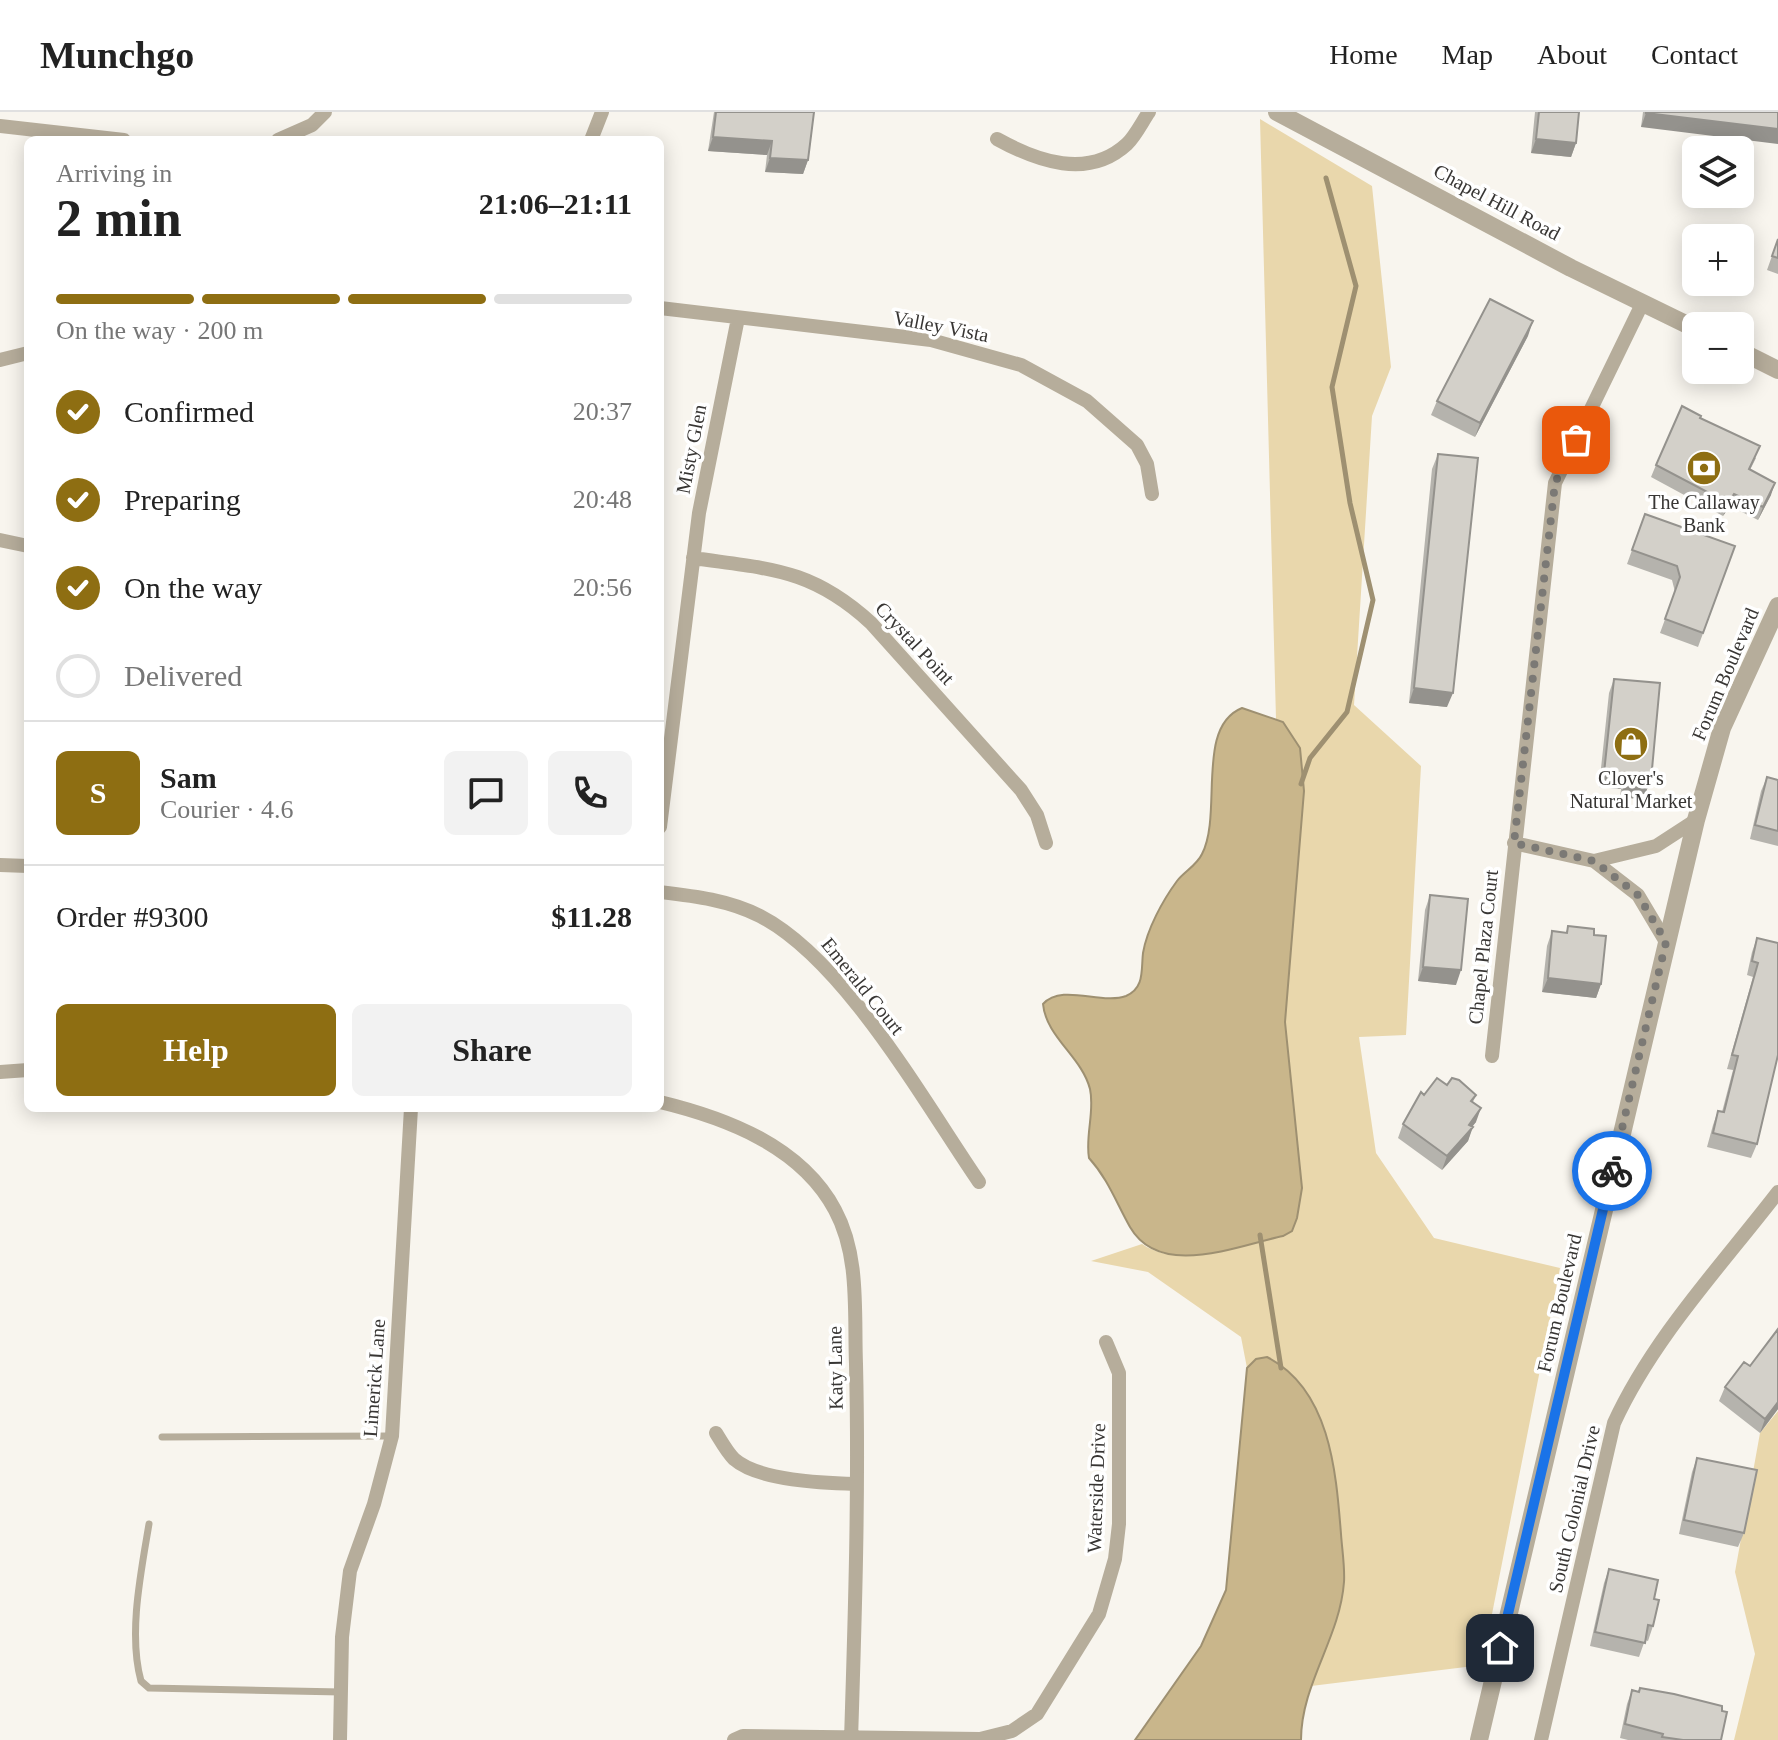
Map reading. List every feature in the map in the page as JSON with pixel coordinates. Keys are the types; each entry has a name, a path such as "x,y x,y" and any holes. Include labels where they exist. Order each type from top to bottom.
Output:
{"street":[{"path":"287,136 312,125 325,112"},
{"path":"593,136 602,112"},
{"path":"997,139 1033,159 1063,165 1088,163 1107,158 1129,142 1149,112"},
{"name":"Chapel Hill Road","path":"1277,112 1682,322"},
{"path":"0,126 89,136"},
{"name":"Chapel Plaza Court","path":"1492,1056 1555,483 1643,302"},
{"name":"Valley Vista","path":"664,309 931,340 1021,365 1087,401 1137,445 1147,464 1152,494"},
{"name":"Misty Glen","path":"664,794 693,558 738,318"},
{"path":"0,360 24,354"},
{"path":"1754,358 1778,370"},
{"path":"0,540 24,545"},
{"name":"Crystal Point","path":"693,558 785,571 817,582 844,598 871,623 1021,790 1037,815 1046,843"},
{"name":"Forum Boulevard","path":"1479,1740 1696,820 1722,728 1778,606"},
{"path":"1594,861 1656,846 1696,820"},
{"path":"1514,843 1594,861 1638,895 1666,942"},
{"path":"0,865 24,866"},
{"name":"Emerald Court","path":"664,893 735,905 759,915 807,947 872,1026 979,1182"},
{"path":"0,1072 24,1070"},
{"name":"Katy Lane","path":"664,1103 711,1114 761,1139 812,1178 834,1208 848,1240 853,1282 856,1484 851,1740"},
{"name":"Limerick Lane","path":"340,1740 342,1637 350,1571 374,1504 392,1436 411,1112"},
{"name":"South Colonial Drive","path":"1541,1740 1614,1423 1630,1388 1652,1356 1778,1192"},
{"name":"Waterside Drive","path":"734,1740 743,1736 851,1740 980,1739 1012,1731 1037,1714 1099,1614 1115,1559 1119,1524 1119,1373 1106,1342"},
{"path":"716,1433 735,1460 775,1476 805,1483 856,1484"}],"lane":[{"path":"162,1437 392,1436"},
{"path":"149,1524 137,1651 141,1681 149,1688 341,1692"}],"shaded area":[{"path":"1260,119 1372,186 1391,367 1372,416 1354,705 1421,766 1406,1035 1359,1037 1376,1153 1434,1238 1560,1268 1482,1665 1311,1686 1333,1630 1344,1582 1297,1379 1267,1357 1256,1359 1247,1368 1241,1337 1148,1272 1091,1261 1142,1244 1174,1255 1193,1255 1283,1236 1297,1218 1302,1188 1285,1022 1304,791 1300,748 1283,722 1276,719"},
{"path":"1242,708 1283,722 1300,748 1304,791 1285,1022 1302,1188 1292,1231 1283,1236 1222,1251 1179,1255 1160,1252 1143,1243 1089,1158 1090,1089 1080,1067 1050,1027 1043,1004 1060,995 1116,998 1132,993 1136,988 1141,978 1145,944 1156,915 1177,881 1202,854 1208,837 1214,752 1219,733 1228,718"},
{"path":"1267,1357 1288,1371 1317,1410 1332,1459 1339,1510 1344,1570 1341,1603 1307,1700 1301,1740 1135,1740 1201,1646 1226,1590 1247,1368 1256,1359"},
{"path":"1778,1411 1778,1740 1734,1740 1755,1654 1735,1572 1760,1433"}],"building":[{"path":"716,112 814,112 808,160 770,158 772,141 713,137"},
{"path":"1539,112 1579,112 1576,143 1536,139"},
{"path":"1778,112 1778,129 1646,113"},
{"path":"1778,239 1778,258 1772,256"},
{"path":"1490,299 1533,321 1480,423 1437,401"},
{"name":"The Callaway Bank","path":"1682,406 1700,418 1760,446 1749,469 1775,483 1763,507 1734,494 1728,503 1656,465"},
{"path":"1438,454 1478,458 1453,693 1414,688"},
{"path":"1645,514 1735,546 1703,633 1665,619 1680,577 1677,566 1632,550"},
{"path":"1614,679 1660,683 1651,780 1645,779 1644,785 1625,783 1626,775 1604,773"},
{"path":"1767,777 1778,780 1778,831 1755,825"},
{"path":"1430,895 1468,899 1461,970 1423,967"},
{"path":"1568,926 1594,929 1594,935 1606,936 1601,984 1548,978 1552,931 1567,933"},
{"path":"1757,938 1778,943 1778,1055 1757,1144 1713,1133 1718,1111 1724,1112 1738,1056 1732,1055 1758,963 1752,961"},
{"path":"1437,1078 1447,1085 1452,1078 1459,1080 1476,1095 1471,1101 1481,1108 1469,1125 1473,1127 1447,1156 1403,1124 1421,1092 1424,1095"},
{"path":"1778,1329 1778,1402 1765,1419 1725,1387 1744,1362 1750,1366"},
{"path":"1697,1458 1757,1470 1744,1533 1684,1520"},
{"path":"1609,1569 1658,1580 1654,1599 1659,1600 1653,1626 1648,1625 1645,1643 1595,1632"},
{"path":"1640,1688 1722,1706 1722,1711 1727,1712 1721,1740 1662,1737 1663,1734 1625,1724 1632,1690 1639,1692"}],"waterway":[{"path":"1301,784 1310,758 1347,712 1373,600 1350,503 1332,387 1356,286 1326,178"},
{"path":"1260,1235 1281,1368"}],"way so far":[{"path":"1576,440 1555,483 1514,843 1594,861 1638,895 1666,942 1612,1171"}],"place":[{"name":"The Callaway Bank","path":"1704,468"},
{"name":"Clover's Natural Market","path":"1631,744"}],"route":[{"path":"1500,1648 1612,1171"}]}
